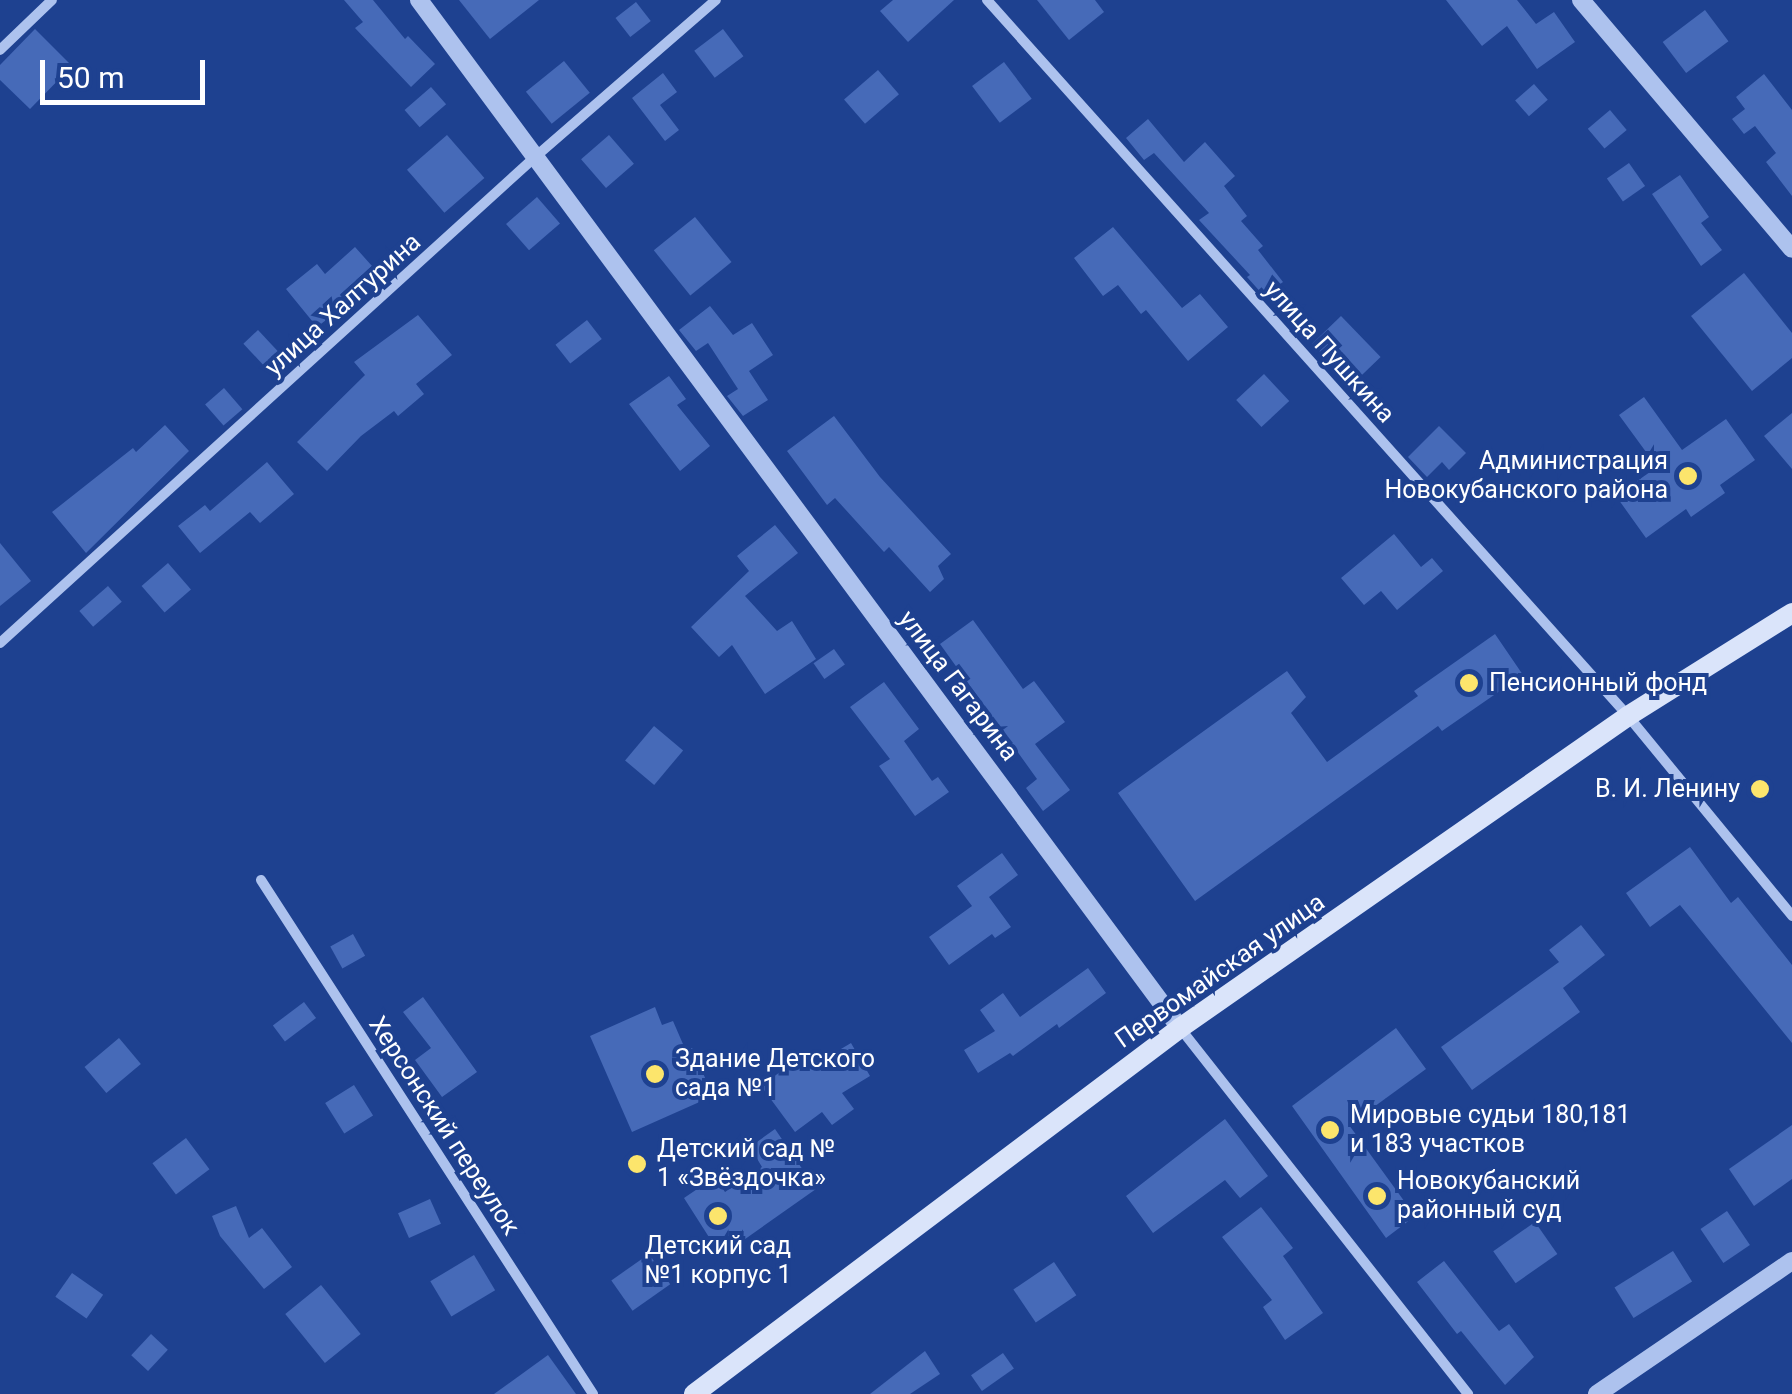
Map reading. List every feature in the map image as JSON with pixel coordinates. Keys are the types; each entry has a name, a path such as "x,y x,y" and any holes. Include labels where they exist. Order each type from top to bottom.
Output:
{"main road":[{"name":"Первомайская улица","path":"694,1394 1180,1028 1628,716 1792,612"}],"street":[{"path":"0,50 52,0"},
{"name":"улица Гагарина","path":"419,0 1180,1028 1468,1394"},
{"name":"улица Халтурина","path":"0,642 534,158 716,0"},
{"name":"улица Пушкина","path":"987,0 1628,716 1792,916"},
{"path":"1581,0 1792,250"},
{"name":"Херсонский переулок","path":"261,880 593,1394"},
{"path":"1597,1394 1792,1261"}],"building":[{"path":"344,0 373,0 405,39 408,36 435,64 411,87 355,28 363,22"},
{"path":"459,0 539,0 490,39"},
{"path":"893,0 954,0 908,42 880,11"},
{"path":"1037,0 1095,0 1104,12 1069,40"},
{"path":"1446,0 1517,0 1536,24 1554,12 1575,42 1537,69 1507,26 1482,46"},
{"path":"636,2 651,21 630,37 616,18"},
{"path":"1705,10 1728,41 1686,73 1663,42"},
{"path":"35,29 72,66 30,109 0,80 0,65"},
{"path":"723,29 743,56 715,78 694,51"},
{"path":"564,61 590,93 552,124 526,92"},
{"path":"1004,62 1032,99 1000,123 972,86"},
{"path":"878,70 899,94 865,124 844,100"},
{"path":"663,73 677,92 660,105 679,130 665,141 632,98"},
{"path":"1764,74 1792,110 1792,196 1766,162 1776,153 1755,126 1744,134 1732,119 1745,109 1736,97"},
{"path":"1534,84 1548,100 1529,116 1515,100"},
{"path":"431,87 446,104 420,127 405,110"},
{"path":"1610,110 1627,130 1604,149 1588,129"},
{"path":"1148,119 1184,162 1205,142 1235,176 1224,186 1247,216 1241,221 1263,246 1258,250 1283,282 1264,296 1247,277 1250,275 1199,220 1209,213 1154,153 1144,160 1126,138"},
{"path":"447,135 484,178 444,213 407,170"},
{"path":"609,135 634,164 606,188 581,159"},
{"path":"1629,163 1645,186 1623,201 1607,178"},
{"path":"1680,175 1709,217 1701,223 1722,250 1701,266 1652,194"},
{"path":"537,197 560,223 529,250 506,224"},
{"path":"695,217 732,262 690,295 654,250"},
{"path":"1113,227 1182,308 1200,294 1228,327 1188,361 1146,310 1141,314 1118,285 1103,296 1074,258"},
{"path":"355,247 372,266 341,294 348,303 317,327 286,289 317,264 325,274"},
{"path":"1744,273 1792,333 1792,358 1752,391 1691,316"},
{"path":"710,306 733,335 752,323 773,355 749,371 768,400 743,416 727,396 738,389 708,343 696,351 679,330"},
{"path":"418,315 452,355 416,384 424,394 398,416 394,411 361,436 327,471 297,442 365,375 354,362"},
{"path":"1341,316 1381,357 1352,385 1312,344"},
{"path":"587,320 602,339 570,364 555,345"},
{"path":"258,330 284,358 269,371 243,344"},
{"path":"1264,374 1289,401 1261,427 1236,400"},
{"path":"669,376 686,399 677,405 710,446 680,471 629,404"},
{"path":"1363,378 1390,409 1376,421 1349,390"},
{"path":"224,388 242,409 224,426 205,404"},
{"name":"Администрация Новокубанского района","path":"1644,397 1682,450 1726,419 1755,460 1720,485 1725,493 1691,517 1686,509 1646,538 1616,496 1657,467 1619,415"},
{"path":"1792,413 1792,469 1764,436"},
{"path":"834,416 880,477 951,554 938,566 944,579 930,592 889,547 884,552 835,498 827,505 787,451"},
{"path":"165,425 189,451 86,553 52,512 133,448 136,452"},
{"path":"1439,426 1466,453 1449,470 1442,462 1427,477 1408,457"},
{"path":"267,462 294,494 260,523 250,512 200,553 178,526 205,505 210,511"},
{"path":"775,525 798,553 745,596 777,631 792,621 816,659 765,694 732,645 719,657 691,627 749,571 737,556"},
{"path":"1394,534 1421,567 1432,558 1443,571 1397,610 1381,591 1364,605 1341,578"},
{"path":"0,543 31,581 0,606"},
{"path":"168,563 191,589 165,612 142,586"},
{"path":"108,586 122,602 93,627 79,611"},
{"path":"973,620 1023,689 1034,681 1065,722 1035,744 1070,790 1043,811 1026,788 1037,779 940,644"},
{"path":"1495,634 1523,675 1442,731 1438,726 1195,901 1118,793 1287,671 1306,697 1291,713 1327,762 1418,696 1414,691"},
{"path":"834,649 845,665 824,679 814,663"},
{"path":"884,682 919,729 904,741 932,781 938,777 949,792 915,816 879,766 890,759 850,707"},
{"path":"654,726 683,750 654,785 625,760"},
{"path":"1690,847 1731,903 1738,897 1792,965 1792,1043 1680,905 1650,927 1626,893"},
{"path":"1002,853 1018,875 989,897 1011,927 995,938 992,934 949,965 929,937 972,906 957,886"},
{"path":"1581,925 1605,955 1563,988 1580,1012 1472,1090 1441,1047 1559,962 1549,950"},
{"path":"353,934 365,956 342,968 330,947"},
{"path":"1088,968 1106,993 1059,1028 1057,1024 1013,1056 1010,1053 978,1073 964,1050 995,1031 980,1010 1003,993 1020,1017"},
{"path":"423,997 477,1072 442,1097 415,1060 431,1048 403,1012"},
{"path":"304,1002 316,1018 285,1041 273,1025"},
{"name":"Здание Детского сада №1","path":"655,1007 662,1025 673,1021 686,1051 692,1048 713,1096 632,1132 590,1036"},
{"path":"1396,1028 1426,1069 1349,1125 1415,1216 1386,1238 1292,1106"},
{"path":"119,1038 141,1064 106,1093 85,1067"},
{"path":"851,1043 870,1076 842,1093 854,1109 832,1125 822,1112 795,1132 761,1086 810,1050 819,1062"},
{"path":"354,1085 373,1116 344,1134 325,1103"},
{"path":"1225,1119 1268,1176 1240,1198 1225,1180 1153,1233 1126,1196"},
{"path":"1792,1125 1792,1179 1754,1206 1729,1169"},
{"path":"775,1129 816,1189 721,1256 684,1198 715,1177 725,1192 762,1167 750,1147"},
{"path":"186,1138 209,1169 176,1194 152,1163"},
{"path":"430,1199 441,1224 409,1238 398,1213"},
{"path":"236,1206 249,1238 262,1228 292,1267 264,1289 220,1236 212,1216"},
{"path":"1261,1207 1293,1248 1283,1256 1323,1313 1285,1340 1263,1307 1272,1300 1222,1237"},
{"path":"1727,1211 1750,1245 1723,1263 1700,1229"},
{"path":"1535,1222 1557,1254 1516,1283 1493,1251"},
{"path":"1673,1251 1692,1282 1634,1318 1614,1288"},
{"path":"649,1254 670,1284 633,1311 611,1280"},
{"path":"474,1255 495,1290 451,1316 430,1281"},
{"path":"1444,1261 1499,1331 1509,1324 1534,1357 1505,1385 1461,1331 1457,1334 1417,1282"},
{"path":"1054,1262 1076,1295 1036,1323 1013,1289"},
{"path":"72,1273 103,1295 86,1319 55,1297"},
{"path":"321,1285 361,1334 325,1363 285,1314"},
{"path":"151,1334 168,1350 148,1371 131,1355"},
{"path":"925,1351 940,1374 910,1394 870,1394"},
{"path":"1003,1353 1014,1369 982,1391 971,1375"},
{"path":"548,1355 576,1394 494,1394"}],"place":[{"name":"Администрация Новокубанского района","path":"1688,476"},
{"name":"Пенсионный фонд","path":"1469,683"},
{"name":"В. И. Ленину","path":"1760,789"},
{"name":"Здание Детского сада №1","path":"655,1074"},
{"name":"Мировые судьи 180,181 и 183 участков","path":"1330,1130"},
{"name":"Детский сад № 1 «Звёздочка»","path":"637,1164"},
{"name":"Новокубанский районный суд","path":"1377,1196"},
{"name":"Детский сад №1 корпус 1","path":"718,1216"}]}
